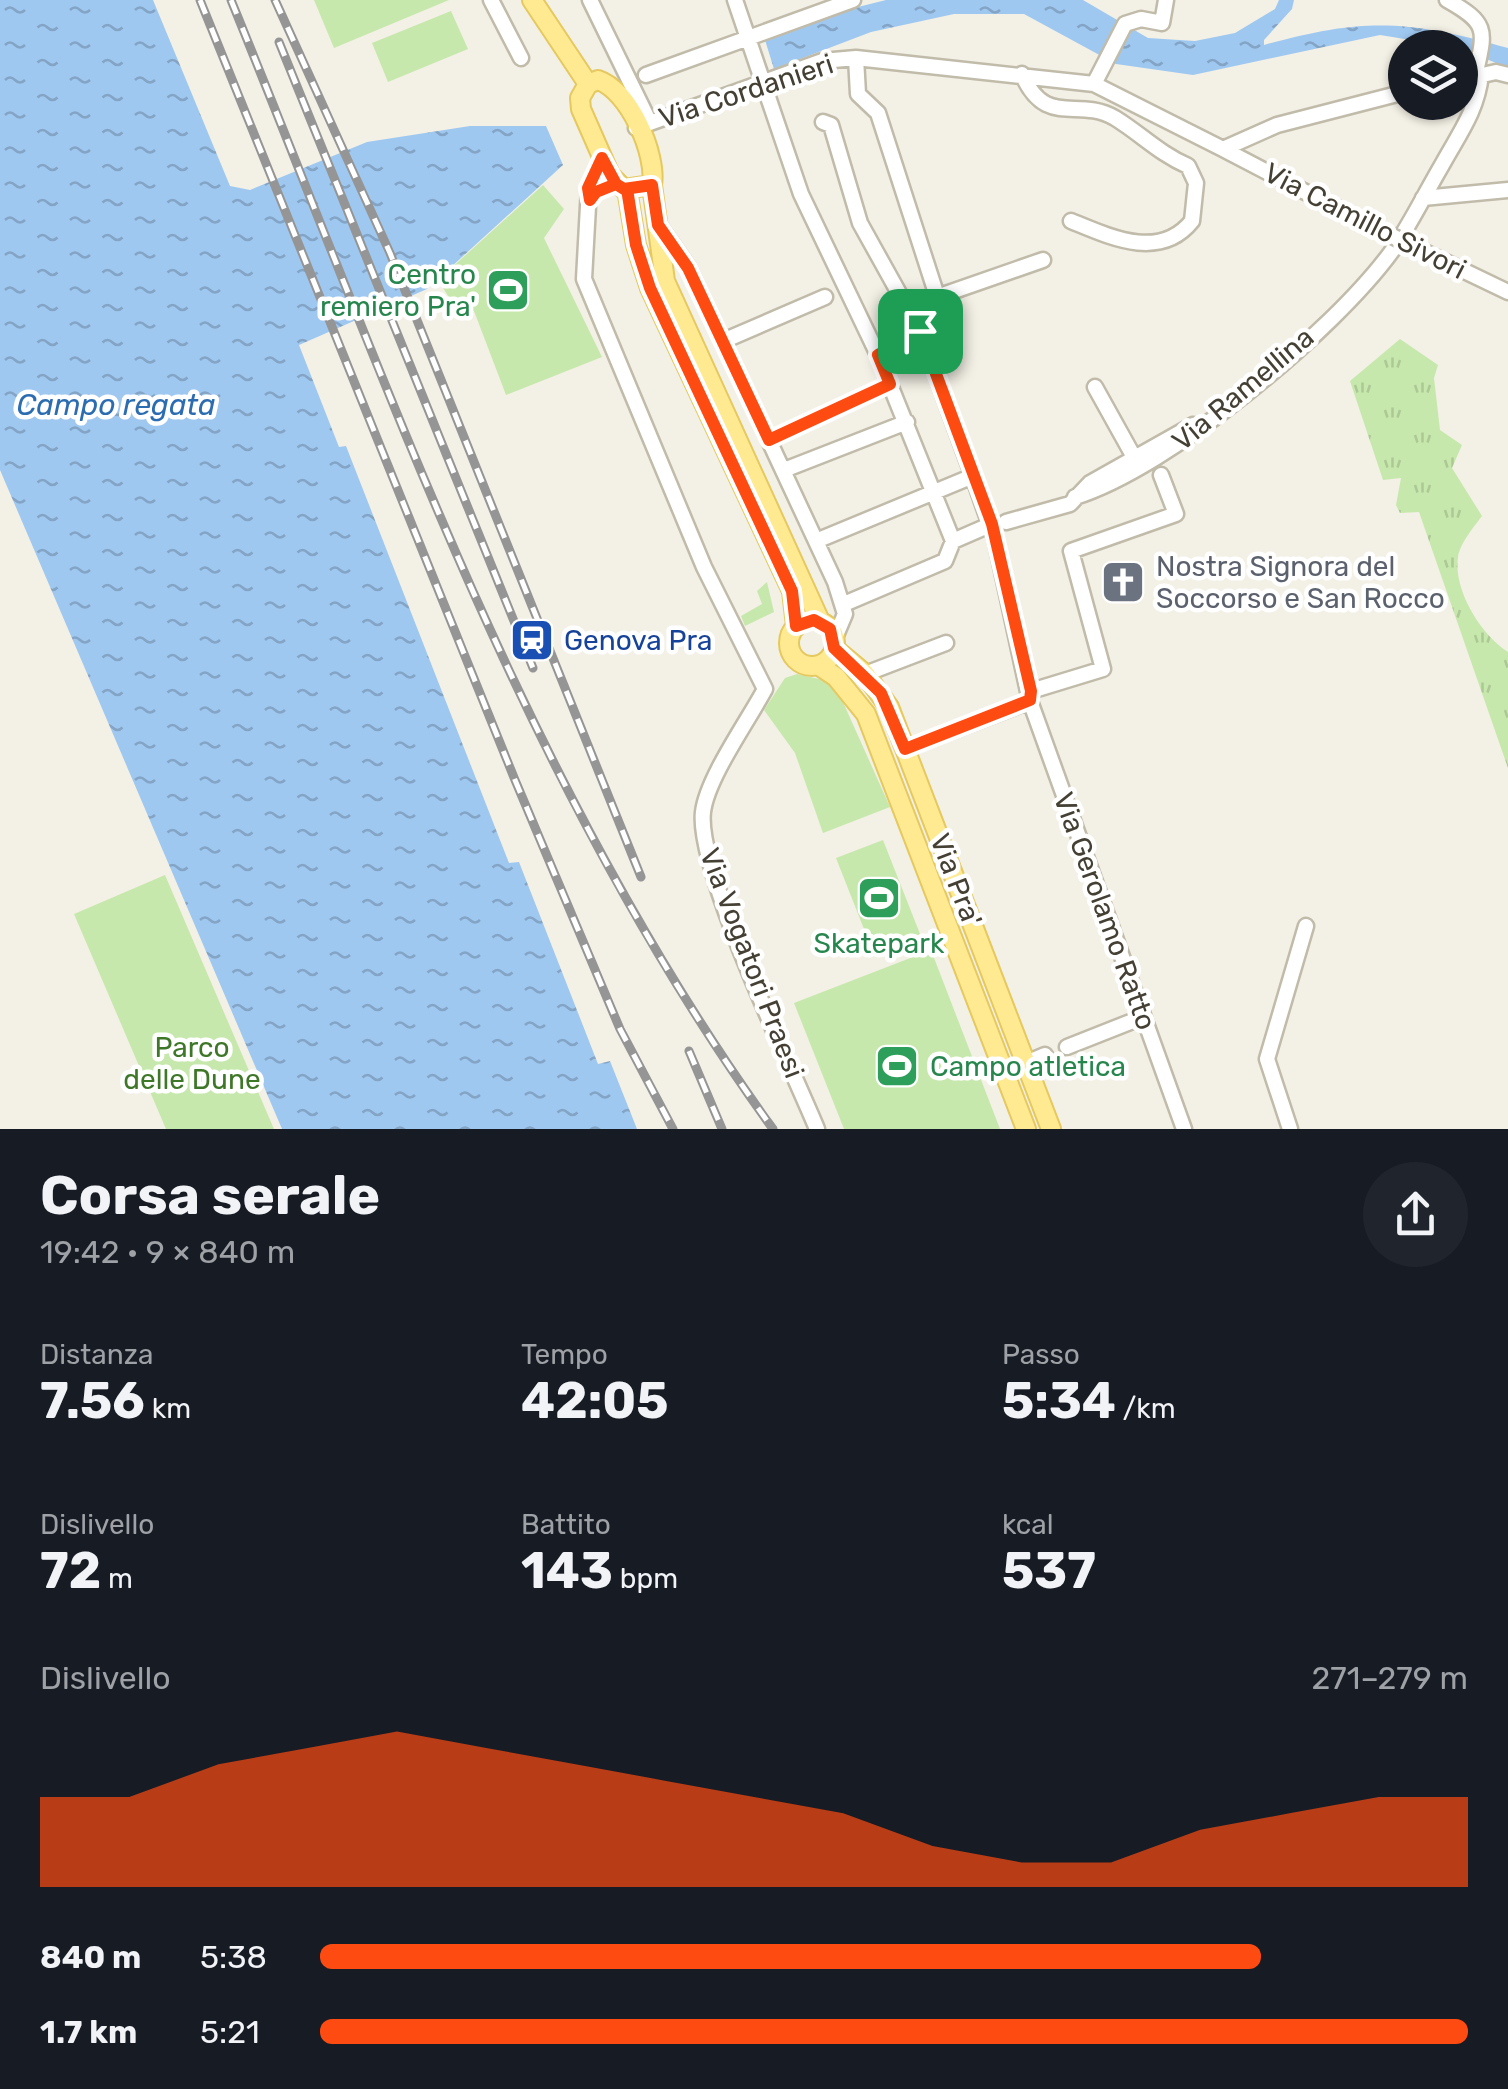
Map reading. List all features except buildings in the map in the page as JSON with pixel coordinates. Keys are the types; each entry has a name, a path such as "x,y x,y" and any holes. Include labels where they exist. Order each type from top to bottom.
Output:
{"main road":[{"path":"532,0 588,84"},
{"path":"598,80 618,92 643,125 655,172 652,185 665,280 820,622 834,644 818,665 802,664 790,652 790,635 796,626 792,591 650,288 621,186 602,158 581,109 580,98 588,84 598,80"},
{"path":"621,186 652,185"},
{"path":"796,626 820,622"},
{"name":"Via Pra'","path":"834,644 865,674 889,706 1051,1129"},
{"name":"Via Pra'","path":"818,665 836,676 866,714 1026,1129"}],"street":[{"path":"491,0 519,55"},
{"path":"590,0 643,125"},
{"path":"735,0 801,194 878,355 907,422 928,494 954,541"},
{"path":"646,75 852,0"},
{"path":"1094,84 1125,24 1142,19 1162,23 1166,0"},
{"path":"1447,0 1471,14 1484,32 1478,57"},
{"name":"Via Cordanieri","path":"643,125 822,61 856,58 1094,84 1223,149"},
{"name":"Via Cordanieri","path":"856,58 858,94 878,114 937,296"},
{"path":"1478,73 1508,74"},
{"path":"1022,74 1038,101 1053,108 1113,116 1164,156 1188,166 1196,182 1192,221 1164,242 1108,236 1071,221"},
{"path":"1223,149 1277,125 1388,96"},
{"path":"1405,239 1423,198 1469,120"},
{"name":"Via Gerolamo Ratto","path":"823,122 831,125 874,251 920,331 973,476 996,524 1030,696 1184,1129"},
{"name":"Via Camillo Sivori","path":"1223,149 1508,292"},
{"path":"590,200 588,188 602,158"},
{"path":"590,200 596,192 621,186"},
{"path":"1423,198 1508,190"},
{"name":"Via Vogatori Praesi","path":"590,200 584,279 620,371 765,689 706,800 703,838 729,915 817,1129"},
{"path":"658,225 688,268 844,604 845,614 834,644"},
{"name":"Via Ramellina","path":"1075,497 1156,460 1197,433 1289,355 1405,239"},
{"path":"908,307 1043,260"},
{"path":"723,341 825,297"},
{"path":"878,355 920,331"},
{"path":"769,440 890,384"},
{"name":"Via Ramellina","path":"1096,387 1135,459"},
{"path":"784,470 907,422"},
{"name":"Via Ramellina","path":"844,604 945,562 954,541 996,524 1070,504 1090,482 1193,425"},
{"path":"905,749 1030,696 1104,670 1071,551 1176,514 1161,475"},
{"path":"816,542 973,476"},
{"path":"865,674 946,643"},
{"path":"1290,1129 1267,1059 1306,926"},
{"path":"1066,1047 1143,1017"},
{"path":"1026,1063 1045,1055"}],"green space":[{"path":"314,0 449,0 334,48"},
{"path":"451,11 468,49 388,82 372,43"},
{"name":"Centro remiero Pra'","path":"543,185 564,209 544,238 602,357 506,395 474,311 450,299 438,280"},
{"path":"1400,339 1438,365 1434,378 1440,430 1462,445 1452,468 1482,516 1461,546 1458,570 1471,610 1488,635 1508,652 1508,768 1419,512 1400,513 1396,505 1401,478 1383,480 1350,381"},
{"path":"767,582 774,612 745,626 741,616 762,604 757,591"},
{"path":"797,674 828,681 838,691 890,807 823,833 795,753 764,710 785,678"},
{"name":"Skatepark","path":"883,840 922,939 875,957 836,858"},
{"name":"Parco delle Dune","path":"165,875 274,1129 166,1129 74,914"},
{"name":"Campo atletica","path":"931,950 1000,1129 844,1129 794,1003"}],"water":[{"name":"Campo regata","path":"0,0 153,0 230,186 250,190 367,142 470,126 546,126 563,165 427,289 299,345 339,447 346,446 509,863 519,862 598,1064 610,1061 637,1129 282,1129 0,470"},
{"path":"886,0 1083,0 1148,38 1195,41 1235,33 1275,9 1279,0 1294,0 1292,9 1264,40 1264,45 1359,26 1431,30 1388,30 1388,36 1193,75 1116,64 1024,14 954,14 871,32 774,69 765,40 826,15"},
{"path":"1478,41 1508,48 1508,68 1478,56"}],"railway":[{"path":"200,0 515,780 620,1029 673,1129"},
{"path":"231,0 407,437 535,724 606,863 685,998 773,1129"},
{"path":"275,0 390,253 641,877"},
{"path":"279,42 533,668"},
{"path":"689,1051 722,1129"}],"place":[{"name":"Centro remiero Pra'","path":"508,290"},
{"name":"Nostra Signora del Soccorso e San Rocco","path":"1123,582"},
{"name":"Genova Pra","path":"532,640"},
{"name":"Skatepark","path":"879,898"},
{"name":"Campo atletica","path":"897,1066"}],"route":[{"path":"920,331 878,355 890,384 769,440 688,268 658,225 658,202 652,185 624,189 616,184 596,192 590,200 588,188 602,158 616,184 617,184 624,189 627,189 636,245 650,288 792,591 796,626 814,620 830,629 834,648 881,693 905,749 1030,700 1031,691 992,524 920,331"}]}
